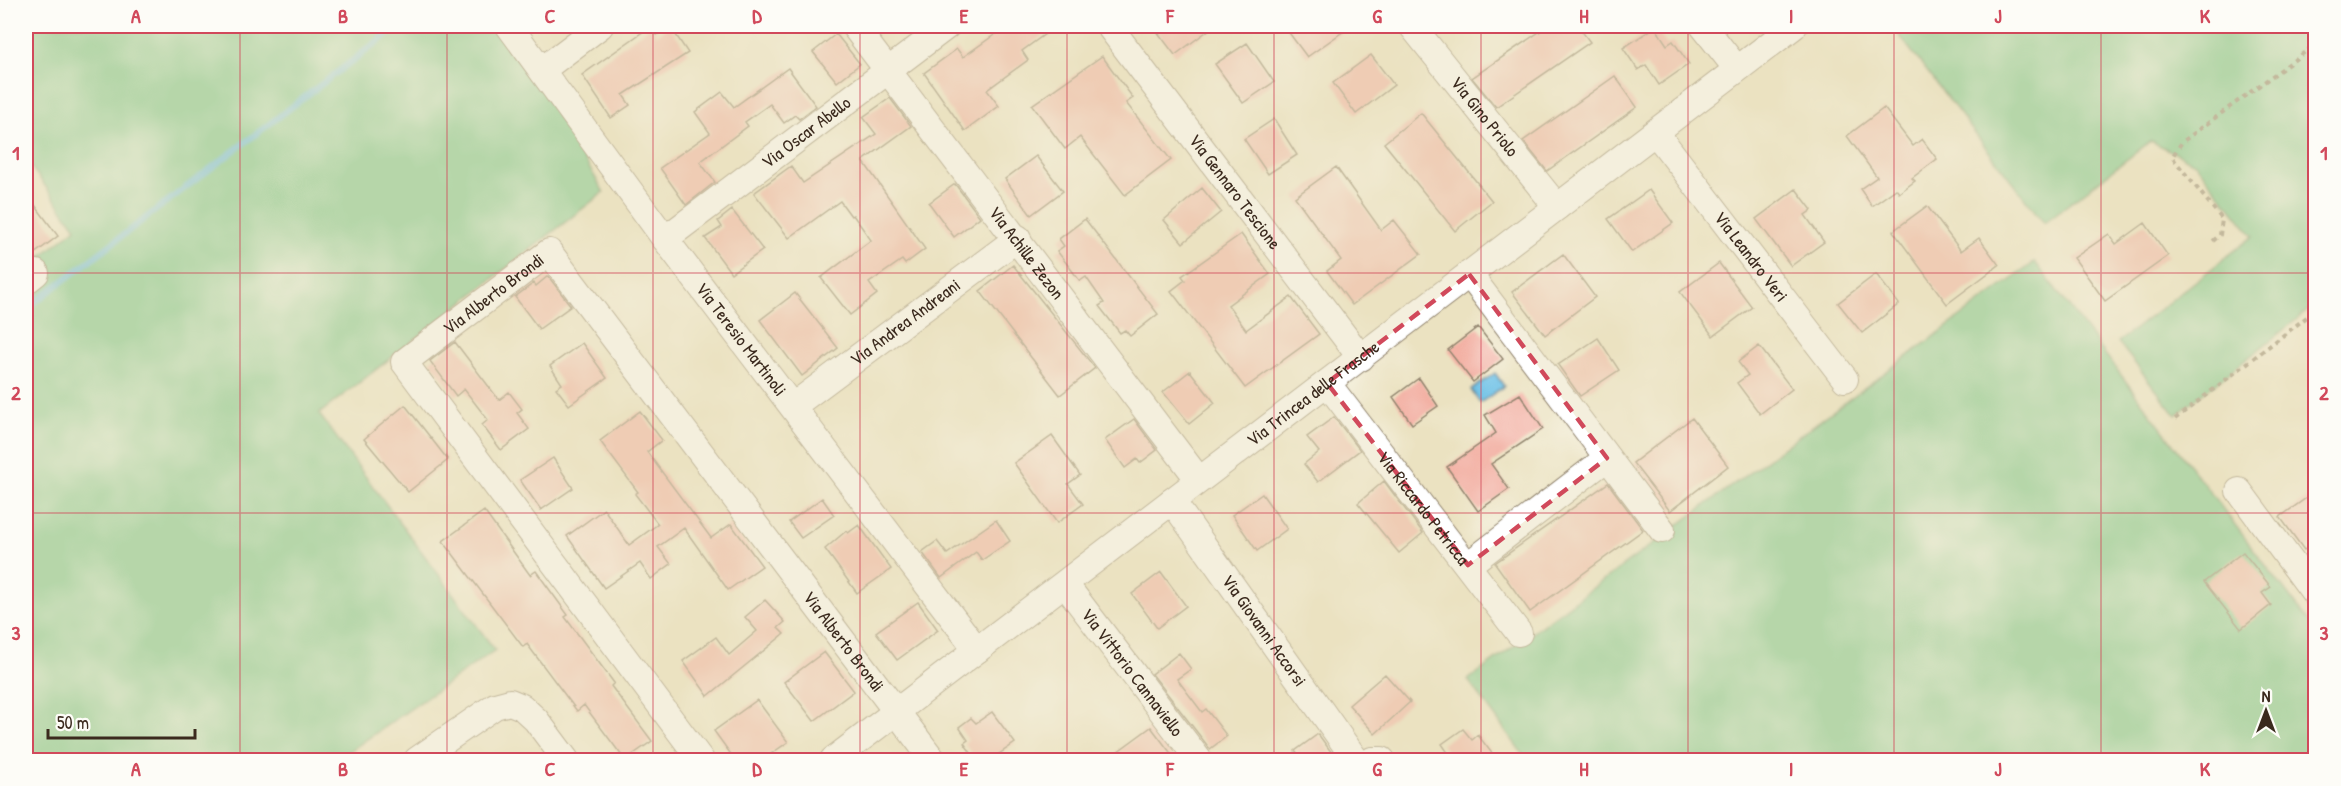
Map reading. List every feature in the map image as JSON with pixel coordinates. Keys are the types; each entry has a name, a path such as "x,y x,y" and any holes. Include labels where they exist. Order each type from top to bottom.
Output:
{"street":[{"name":"Via Teresio Martinoli","path":"509,26 665,239 976,650"},
{"path":"542,70 600,26"},
{"name":"Via Achille Zezon","path":"854,26 1018,238 1199,480"},
{"name":"Via Oscar Abello","path":"665,239 947,26"},
{"name":"Via Gennaro Tescione","path":"1109,26 1361,358"},
{"name":"Via Gino Priolo","path":"1412,26 1557,207"},
{"path":"1703,26 1737,69"},
{"name":"Via Trincea delle Frasche","path":"832,760 1794,26"},
{"name":"Via Leandro Veri","path":"1656,133 1845,380"},
{"name":"Via Andrea Andreani","path":"793,406 1018,238"},
{"name":"Via Alberto Brondi","path":"700,760 404,362 549,252 897,711"},
{"path":"1469,274 1662,530"},
{"name":"Via Riccardo Petricca","path":"1327,383 1519,633"},
{"path":"1468,565 1607,458"},
{"path":"2239,491 2313,585"},
{"name":"Via Giovanni Accorsi","path":"1172,501 1356,760"},
{"name":"Via Vittorio Cannaviello","path":"1065,584 1199,760"},
{"path":"417,760 495,706 510,702 522,707 536,720 566,760"},
{"path":"897,711 933,760"},
{"path":"1372,760 1382,760"}],"path":[{"path":"2213,241 2220,235 2222,219 2172,157 2181,142 2316,44"},
{"path":"2175,419 2316,310"}],"highlighted area":[{"path":"1469,274 1607,458 1468,565 1327,383"}],"green space":[{"path":"26,26 504,26 604,192 319,414 495,650 337,760 26,760 26,268 76,228 26,160"},
{"path":"1892,26 2315,26 2315,305 2176,415 2118,342 2253,236 2195,163 2151,141 2044,223"},
{"path":"2035,262 2315,630 2315,760 1527,760 1468,680"}],"water":[{"path":"1495,373 1504,386 1480,403 1471,390"}],"building":[{"path":"651,26 657,35 670,26 688,53 623,95 630,105 611,118 582,75"},
{"path":"1018,26 1056,26 1022,51 1028,60 987,90 999,106 965,131 924,73 957,49 963,57 1004,28 1007,33"},
{"path":"1153,26 1214,26 1175,55"},
{"path":"1284,26 1351,26 1307,57"},
{"path":"1548,26 1578,26 1590,42 1496,107 1472,78"},
{"path":"1655,27 1667,45 1673,41 1689,64 1659,85 1646,65 1638,70 1623,48"},
{"path":"836,34 860,64 837,82 813,52"},
{"path":"1247,43 1274,82 1243,103 1215,64"},
{"path":"1371,55 1394,85 1356,114 1333,83"},
{"path":"1102,56 1133,98 1126,103 1171,160 1125,195 1080,137 1065,149 1032,105"},
{"path":"788,68 816,106 799,119 795,115 784,123 770,104 745,122 748,126 700,162 715,182 686,205 660,168 710,133 695,112 722,92 734,107"},
{"path":"1615,76 1637,107 1547,171 1523,141"},
{"path":"890,98 911,126 863,161 925,249 905,264 902,260 869,283 877,294 850,315 821,278 871,240 853,215 851,216 840,201 789,238 754,193 791,166 803,183 876,134 863,117"},
{"path":"1884,108 1913,146 1922,139 1937,159 1912,178 1915,181 1899,193 1896,189 1872,206 1860,189 1877,177 1847,136"},
{"path":"1421,113 1492,201 1455,231 1384,143"},
{"path":"1274,119 1297,155 1268,174 1244,139"},
{"path":"1036,156 1063,191 1031,215 1005,179"},
{"path":"1336,167 1381,230 1394,220 1421,254 1352,305 1327,271 1341,260 1295,197"},
{"path":"955,184 980,217 954,237 929,203"},
{"path":"1202,188 1221,212 1183,243 1164,220"},
{"path":"1796,189 1812,210 1805,215 1824,242 1791,266 1756,219"},
{"path":"1649,190 1673,223 1632,252 1608,219"},
{"path":"26,193 58,236 34,254 26,242"},
{"path":"1927,206 1961,251 1979,238 1999,265 1947,304 1893,231"},
{"path":"732,210 763,250 731,273 705,238 722,227 718,221"},
{"path":"1085,219 1158,314 1130,336 1125,330 1120,333 1099,306 1104,303 1086,277 1080,281 1057,251 1064,246 1059,239"},
{"path":"2145,223 2168,256 2105,301 2074,258 2109,234 2116,244"},
{"path":"1241,234 1270,274 1228,305 1246,330 1291,297 1319,334 1245,388 1171,291 1185,280 1182,276"},
{"path":"1563,254 1595,297 1545,335 1512,292"},
{"path":"1719,263 1752,307 1713,336 1680,292"},
{"path":"1013,265 1095,368 1060,395 980,291"},
{"path":"1876,274 1899,304 1862,333 1838,303"},
{"path":"548,276 571,306 539,329 515,297 534,283 536,286"},
{"path":"795,293 838,348 802,376 760,320"},
{"path":"1478,327 1503,359 1473,382 1448,350"},
{"path":"1598,338 1619,370 1580,396 1558,365"},
{"path":"455,342 499,400 509,392 522,409 517,413 529,429 501,450 482,425 488,420 464,389 456,396 430,361"},
{"path":"582,343 607,378 569,405 556,388 562,384 550,366"},
{"path":"1759,346 1792,389 1760,414 1737,383 1748,375 1738,362"},
{"path":"1190,371 1215,403 1189,424 1163,392"},
{"path":"1419,378 1438,406 1412,424 1393,397"},
{"path":"1520,394 1543,429 1491,464 1509,489 1478,511 1447,467 1496,433 1485,415"},
{"path":"405,405 448,460 408,492 364,439"},
{"path":"640,411 662,440 647,452 711,538 731,524 762,566 728,590 684,528 658,547 671,564 651,579 640,563 604,588 567,536 604,509 629,545 658,524 635,494 638,492 600,441"},
{"path":"1334,417 1360,450 1318,482 1304,464 1319,452 1307,437"},
{"path":"1692,418 1728,466 1670,511 1633,463"},
{"path":"1134,419 1157,450 1140,463 1137,459 1125,468 1105,440"},
{"path":"1052,436 1080,475 1068,484 1083,504 1057,523 1014,463"},
{"path":"553,458 573,488 541,510 520,480"},
{"path":"1384,481 1423,533 1399,553 1358,503"},
{"path":"1608,483 1643,530 1530,612 1495,563"},
{"path":"2316,491 2316,542 2304,550 2280,517"},
{"path":"1262,494 1287,529 1257,551 1232,515"},
{"path":"822,498 834,515 801,538 789,522"},
{"path":"484,511 530,575 536,571 568,615 565,617 614,683 611,686 652,741 625,760 584,705 577,711 527,644 523,647 443,541"},
{"path":"996,520 1010,541 982,560 976,552 941,578 922,552 937,541 947,554"},
{"path":"859,525 891,569 857,593 825,549 846,531 848,533"},
{"path":"2243,552 2271,587 2262,593 2271,605 2241,629 2204,582"},
{"path":"1161,572 1186,606 1157,628 1132,594"},
{"path":"765,600 785,622 778,628 784,634 708,696 683,661 716,637 729,655 757,631 745,617"},
{"path":"918,602 938,630 897,660 876,632"},
{"path":"824,652 854,691 814,721 784,682"},
{"path":"1179,653 1191,669 1177,679 1202,712 1206,709 1227,736 1210,749 1152,674"},
{"path":"1385,674 1410,702 1375,734 1349,705"},
{"path":"757,700 788,742 762,760 735,760 714,731"},
{"path":"992,712 1015,743 990,760 976,760 964,743 968,740 959,727 971,718 976,723"},
{"path":"1151,727 1176,760 1106,760"},
{"path":"1463,729 1472,740 1478,735 1497,760 1453,760 1442,744"},
{"path":"1318,734 1337,760 1302,760 1295,751"}],"waterway":[{"path":"26,309 398,26"}]}
